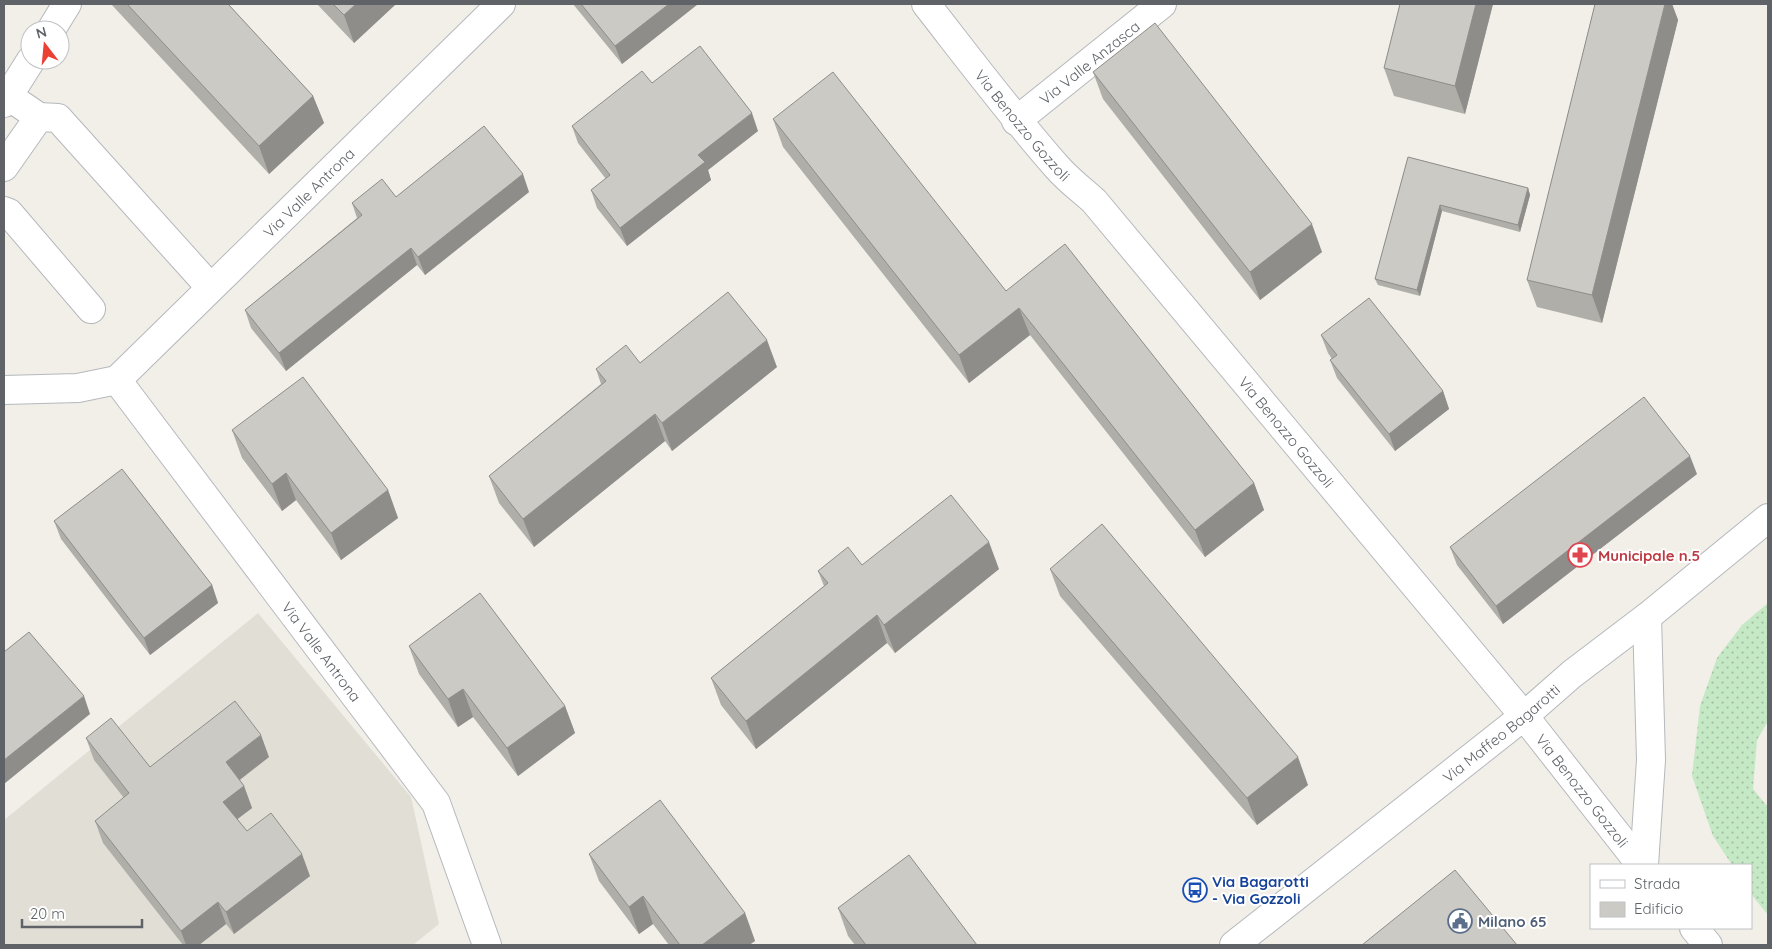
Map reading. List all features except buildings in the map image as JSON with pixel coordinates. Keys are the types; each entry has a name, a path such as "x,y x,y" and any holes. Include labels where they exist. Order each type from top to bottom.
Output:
{"street":[{"path":"58,20 68,4"},
{"name":"Via Valle Antrona","path":"487,945 436,803 117,380 501,4"},
{"name":"Via Benozzo Gozzoli","path":"926,4 1016,121 1058,168 1094,200 1524,716 1642,864"},
{"name":"Via Valle Anzasca","path":"1016,121 1162,4"},
{"path":"25,70 6,99 39,117 58,118 210,287"},
{"path":"4,167 39,117"},
{"path":"4,211 9,213 91,309"},
{"path":"4,390 78,388 117,380"},
{"name":"Via Maffeo Bagarotti","path":"1234,945 1524,716 1572,674 1768,518"},
{"name":"Via Benozzo Gozzoli","path":"1643,864 1651,760 1646,617"},
{"path":"1695,929 1708,945"}],"shaded area":[{"path":"258,613 411,797 439,924 413,945 4,945 4,820"}],"green space":[{"path":"1768,603 1768,721 1757,740 1753,789 1768,807 1768,915 1752,895 1752,864 1731,864 1713,836 1692,776 1700,706 1717,658 1742,625"}],"place":[{"name":"Municipale n.5","path":"1580,555"},
{"name":"Via Bagarotti - Via Gozzoli","path":"1195,890"},
{"name":"Milano 65","path":"1460,921"}]}
